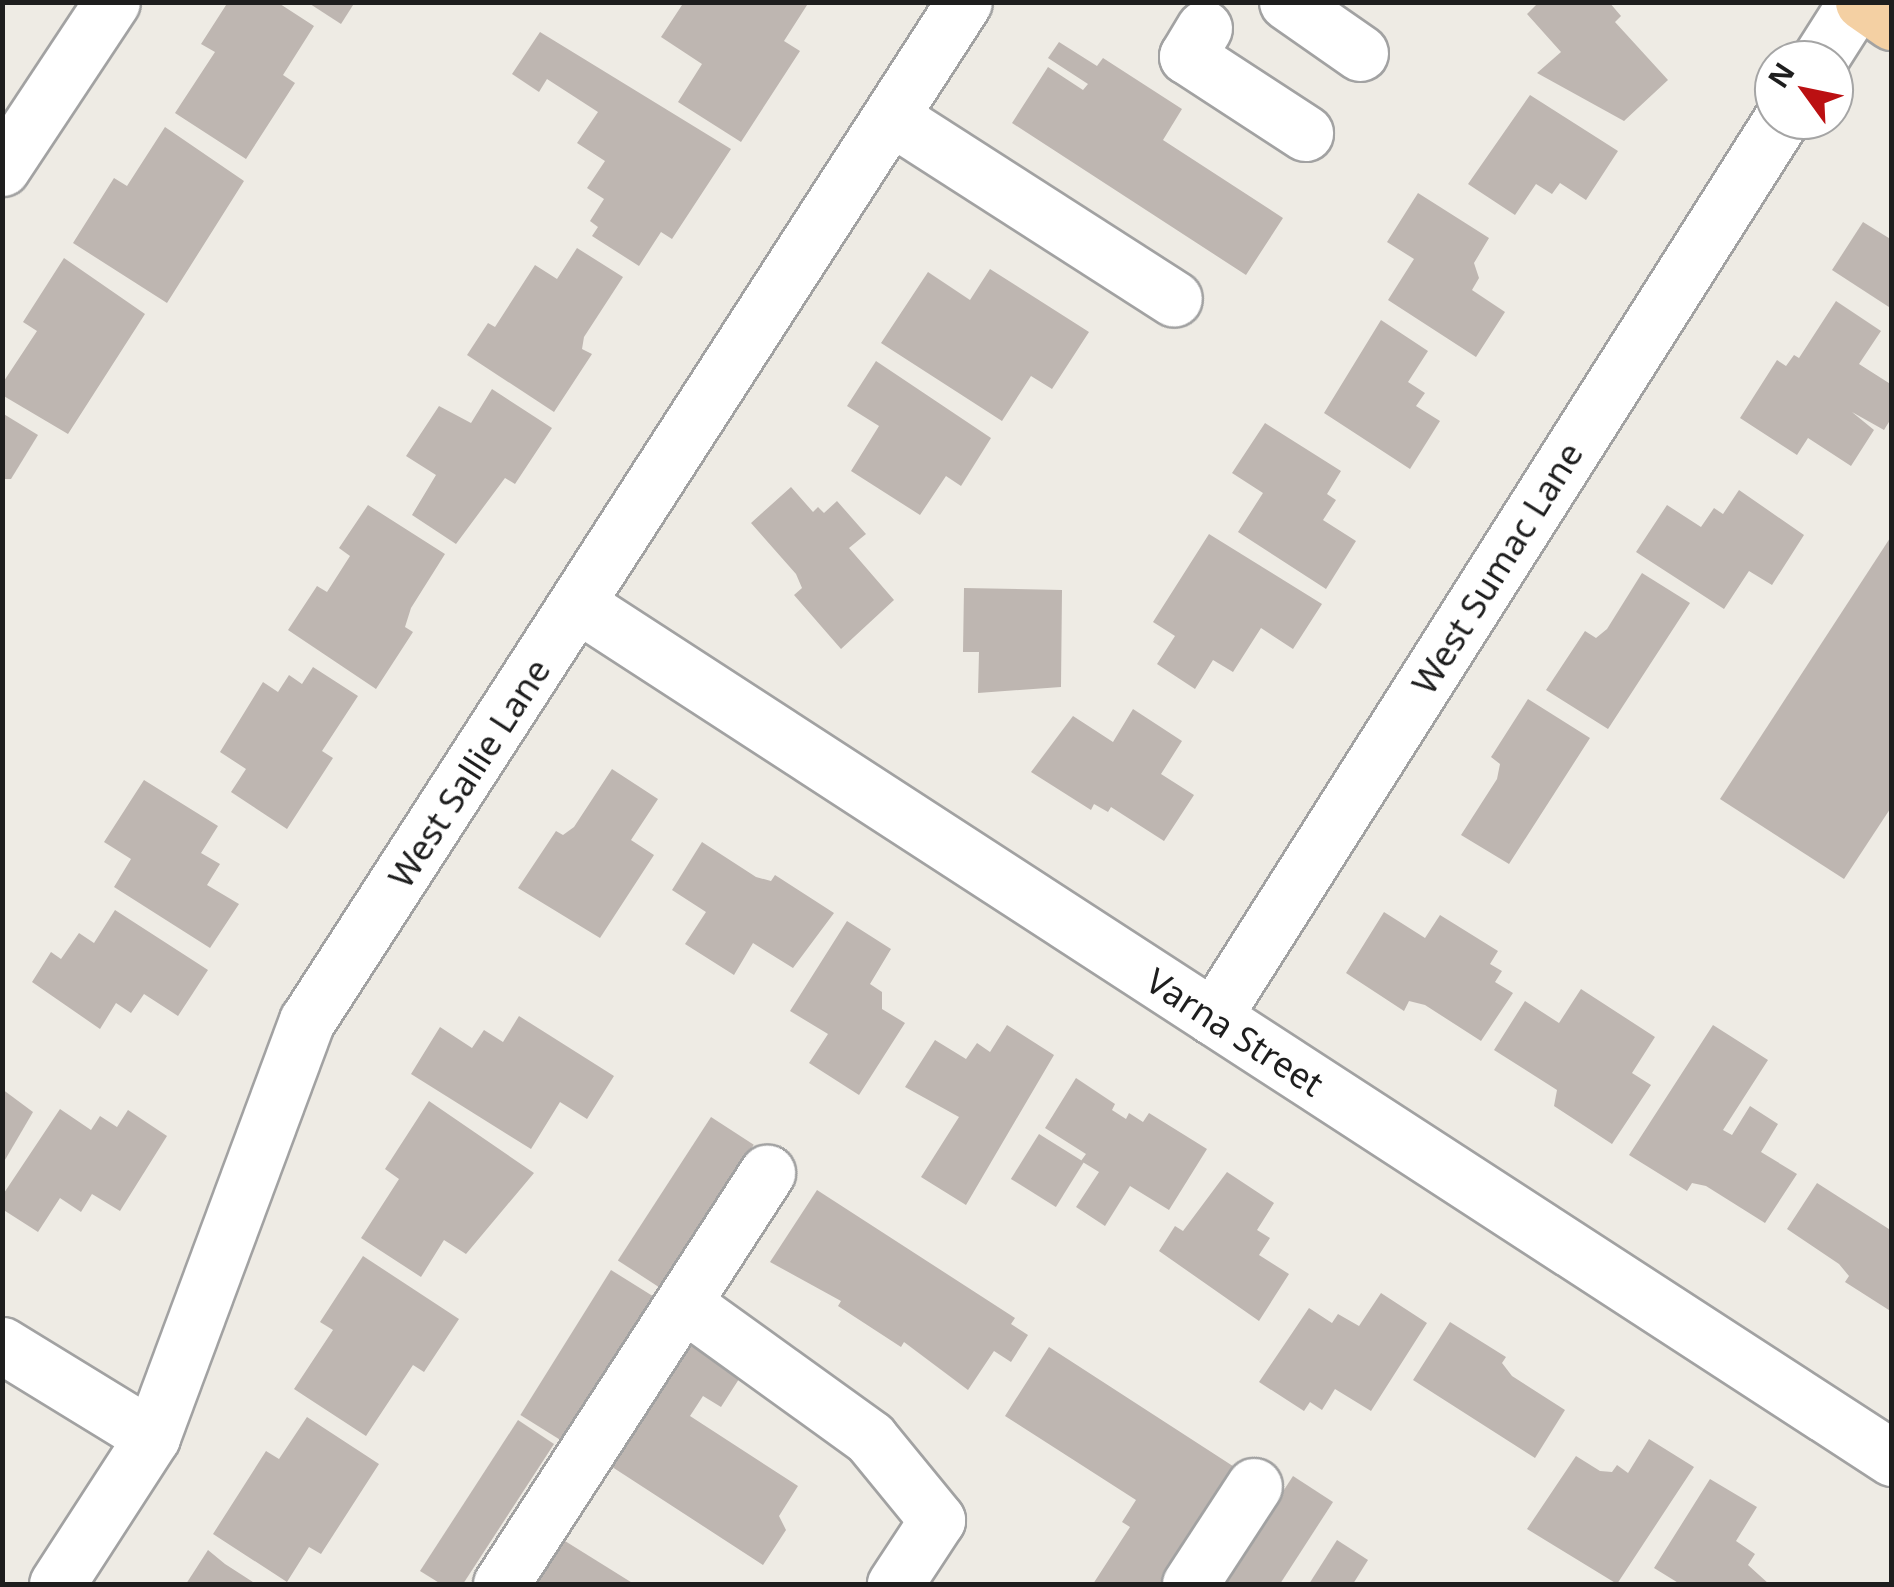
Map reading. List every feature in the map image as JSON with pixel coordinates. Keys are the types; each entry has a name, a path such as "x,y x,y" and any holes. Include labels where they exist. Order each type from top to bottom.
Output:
{"main road":[{"path":"1859,2 1892,22"}],"street":[{"path":"2,168 112,2"},
{"name":"West Sallie Lane","path":"58,1584 152,1437 307,1021 579,605 964,2"},
{"path":"1287,2 1360,53"},
{"path":"1833,40 1859,2"},
{"path":"1197,11 1187,56 1305,133"},
{"path":"891,117 1174,299"},
{"name":"West Sumac Lane","path":"1213,1017 1768,140"},
{"name":"Varna Street","path":"579,605 1892,1458"},
{"path":"501,1584 767,1173"},
{"path":"683,1303 870,1438 937,1520 894,1584"},
{"path":"2,1345 152,1437"},
{"path":"1190,1584 1254,1486"}],"building":[{"path":"228,2 277,2 314,26 283,75 295,83 246,159 175,113 215,52 201,44"},
{"path":"307,2 355,2 341,24"},
{"path":"684,2 809,2 784,41 800,51 741,142 678,102 702,64 661,37"},
{"path":"1539,2 1609,2 1621,16 1615,22 1668,80 1624,121 1537,73 1561,52 1527,14"},
{"path":"540,32 731,149 672,239 661,232 639,266 592,236 598,227 590,221 604,199 587,188 605,161 577,143 598,112 547,79 539,92 512,74"},
{"path":"1059,42 1097,66 1103,58 1182,109 1163,140 1283,218 1246,275 1012,123 1048,67 1083,90 1088,84 1048,58"},
{"path":"1530,95 1618,151 1586,200 1560,183 1552,194 1536,184 1515,215 1468,184"},
{"path":"165,127 244,181 167,303 73,243 114,178 127,186"},
{"path":"1418,193 1489,238 1474,263 1479,278 1472,290 1505,312 1476,357 1388,300 1414,259 1387,242"},
{"path":"1863,222 1892,240 1892,309 1832,270"},
{"path":"577,248 623,277 584,337 582,349 592,354 554,412 467,355 488,323 495,327 535,265 557,279"},
{"path":"64,258 145,314 68,434 2,395 2,384 37,331 23,322"},
{"path":"990,269 1089,332 1052,389 1031,376 1002,421 881,343 928,272 970,300"},
{"path":"1836,301 1881,331 1859,364 1892,385 1892,417 1884,430 1852,412 1874,430 1851,466 1808,438 1797,455 1740,418 1777,360 1786,366 1794,355 1799,358"},
{"path":"1381,320 1428,351 1408,382 1425,393 1416,406 1440,421 1410,469 1324,413"},
{"path":"876,361 991,438 961,486 946,476 920,515 851,471 879,426 847,406"},
{"path":"492,389 552,428 515,484 505,478 456,544 412,515 436,475 406,456 439,406 471,423"},
{"path":"2,413 38,435 11,479 2,479"},
{"path":"1265,423 1341,471 1327,494 1336,500 1323,520 1356,541 1326,589 1238,532 1263,493 1232,473"},
{"path":"791,487 813,512 818,507 824,513 837,501 866,534 849,548 894,600 841,649 794,595 802,588 796,574 751,523"},
{"path":"1739,490 1804,535 1772,585 1749,571 1724,609 1636,552 1667,505 1701,527 1714,508 1723,514"},
{"path":"368,505 445,554 411,608 405,627 413,632 376,689 288,630 317,586 327,592 350,556 339,548"},
{"path":"1209,534 1322,604 1293,649 1261,628 1233,672 1213,660 1195,689 1157,664 1175,636 1153,622"},
{"path":"1892,535 1892,806 1844,879 1720,799"},
{"path":"1642,573 1690,603 1608,729 1546,690 1585,631 1596,638 1607,629"},
{"path":"964,588 1062,590 1061,687 978,693 979,652 963,652"},
{"path":"313,667 358,696 322,751 333,758 287,829 231,792 246,769 220,752 263,682 278,692 289,675 302,684"},
{"path":"1528,699 1590,738 1509,864 1461,835 1497,779 1500,764 1491,757"},
{"path":"1133,709 1182,741 1161,774 1194,795 1164,841 1111,807 1108,812 1094,804 1091,810 1031,772 1073,716 1113,742"},
{"path":"612,769 658,799 631,840 654,855 600,938 518,888 556,831 563,835 574,827"},
{"path":"144,780 218,826 201,853 220,864 207,885 239,904 210,948 114,887 131,859 104,842"},
{"path":"702,842 756,877 771,881 775,875 834,913 793,968 753,943 734,975 685,944 706,912 672,890"},
{"path":"115,910 208,970 178,1016 144,994 131,1013 116,1003 100,1029 32,982 51,952 61,959 79,933 94,943"},
{"path":"1384,912 1425,938 1440,915 1498,951 1490,964 1502,971 1495,982 1513,993 1481,1041 1425,1005 1409,1001 1404,1011 1346,973"},
{"path":"847,921 891,949 870,984 882,992 882,1009 905,1023 859,1095 809,1063 828,1034 790,1011"},
{"path":"1581,989 1655,1037 1632,1073 1651,1085 1612,1144 1554,1106 1557,1090 1494,1050 1525,1001 1559,1023"},
{"path":"519,1016 614,1076 587,1119 560,1102 531,1149 411,1074 440,1027 472,1048 484,1030 503,1042"},
{"path":"1007,1025 1054,1055 966,1205 921,1177 959,1117 905,1087 935,1040 966,1059 977,1043 990,1052"},
{"path":"1713,1025 1768,1060 1723,1130 1732,1135 1750,1106 1778,1124 1761,1152 1797,1174 1765,1223 1706,1186 1692,1183 1687,1191 1629,1155"},
{"path":"1076,1078 1115,1104 1112,1110 1126,1119 1129,1113 1143,1122 1149,1113 1207,1149 1169,1210 1130,1186 1105,1226 1076,1207 1099,1172 1081,1161 1086,1154 1045,1128"},
{"path":"2,1089 33,1112 2,1165"},
{"path":"429,1101 534,1173 466,1254 444,1240 421,1277 361,1238 399,1179 385,1169"},
{"path":"60,1109 91,1130 100,1116 117,1127 128,1110 167,1136 120,1211 92,1194 81,1212 60,1198 38,1232 2,1209 2,1196"},
{"path":"711,1117 754,1145 661,1288 618,1260"},
{"path":"1039,1134 1084,1162 1056,1207 1011,1179"},
{"path":"1227,1172 1274,1203 1257,1230 1270,1238 1259,1255 1289,1274 1259,1321 1159,1251 1175,1226 1183,1231"},
{"path":"1817,1183 1892,1231 1892,1312 1845,1282 1849,1276 1839,1264 1787,1229"},
{"path":"817,1190 1015,1318 1011,1324 1028,1335 1011,1362 994,1351 968,1390 904,1342 901,1347 838,1306 841,1301 770,1262"},
{"path":"363,1256 459,1319 424,1372 413,1365 366,1436 294,1389 333,1330 320,1322"},
{"path":"611,1270 654,1297 564,1442 520,1415"},
{"path":"1381,1293 1427,1323 1371,1411 1335,1389 1322,1410 1310,1402 1304,1411 1259,1382 1309,1308 1332,1323 1338,1314 1359,1326"},
{"path":"1450,1322 1506,1357 1502,1363 1512,1376 1565,1410 1535,1458 1413,1380"},
{"path":"689,1327 748,1365 721,1407 703,1396 690,1416 798,1486 779,1516 786,1530 763,1565 603,1461"},
{"path":"1049,1347 1239,1470 1164,1584 1093,1584 1130,1527 1122,1522 1136,1500 1005,1416"},
{"path":"307,1417 379,1464 321,1554 309,1547 287,1582 213,1534 266,1451 279,1459"},
{"path":"518,1420 554,1444 463,1584 441,1584 420,1571"},
{"path":"1649,1439 1694,1467 1617,1584 1527,1529 1576,1456 1600,1471 1612,1472 1617,1465 1628,1473"},
{"path":"1293,1476 1333,1502 1280,1584 1223,1584"},
{"path":"1710,1479 1757,1507 1736,1541 1755,1554 1748,1565 1769,1584 1680,1584 1654,1568"},
{"path":"1337,1540 1368,1560 1353,1584 1309,1584"},
{"path":"565,1541 634,1584 537,1584"},
{"path":"208,1550 225,1564 256,1584 186,1584"}]}
